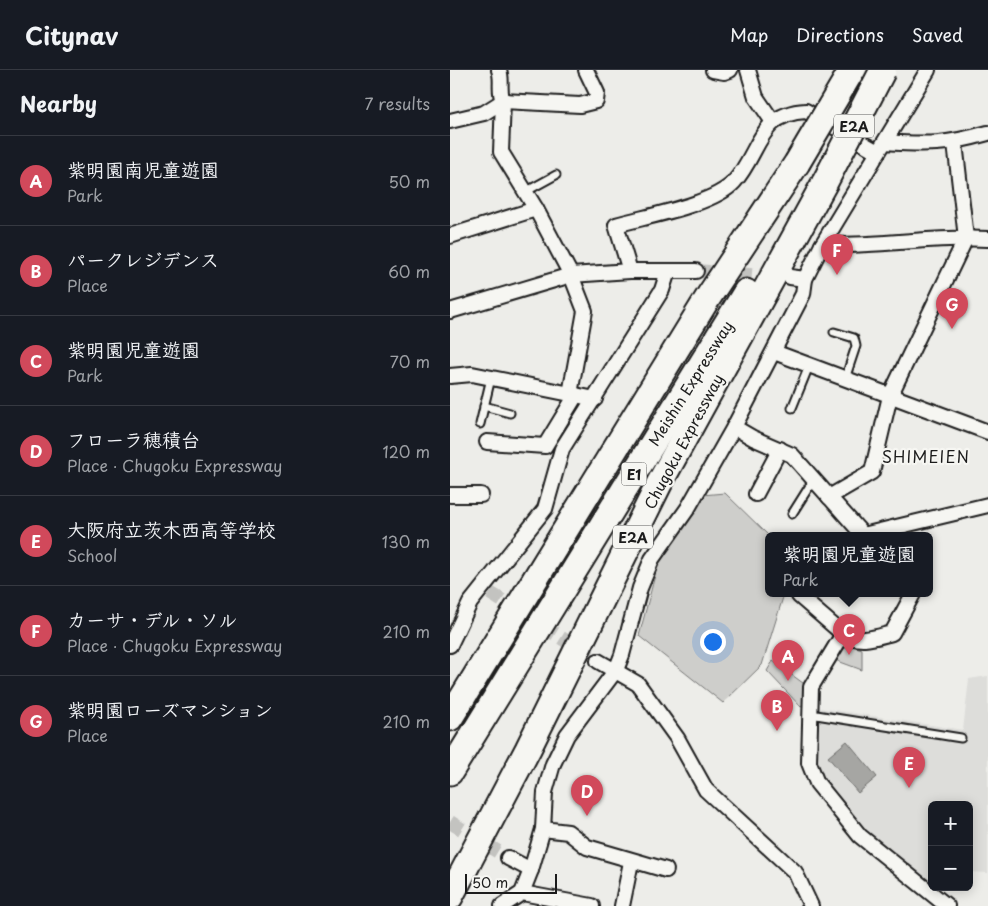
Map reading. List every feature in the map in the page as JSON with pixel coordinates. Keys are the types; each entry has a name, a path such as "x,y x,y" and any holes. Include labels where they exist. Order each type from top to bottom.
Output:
{"highway":[{"name":"Meishin Expressway","path":"450,718 709,296 797,163 852,70"},
{"name":"Chugoku Expressway","path":"450,897 528,749 659,484 821,179 882,70"},
{"name":"Meishin Expressway","path":"450,772 821,179"},
{"path":"450,694 594,483"}],"street":[{"path":"486,442 545,446 573,395 585,312 571,275 536,209 501,152 502,101 500,94 501,75 499,70"},
{"path":"450,121 484,113 502,101 580,104 596,101 597,93 586,70"},
{"path":"712,70 724,72 730,70"},
{"path":"748,70 756,97 773,122"},
{"path":"502,906 522,893 543,829 545,792 553,764 566,736 616,670 622,656 640,588 652,559 688,508 734,427 803,294 805,279 822,245 928,70"},
{"path":"630,271 616,225 715,197 734,182 766,130 779,116 806,111 882,147 955,142 988,133"},
{"path":"830,497 872,472 890,396 966,238 955,142"},
{"path":"450,236 536,209"},
{"path":"822,245 856,246 988,238"},
{"path":"450,311 571,275 630,271 696,271"},
{"path":"450,646 470,603 486,591 544,509 562,450 662,290 668,271"},
{"path":"790,277 805,279"},
{"path":"774,352 988,432"},
{"path":"450,376 472,374 595,399"},
{"path":"734,427 753,438 792,455 861,532"},
{"path":"756,494 780,449"},
{"path":"450,495 481,496"},
{"path":"880,532 988,505"},
{"path":"800,597 843,634 856,640 866,640 892,633 911,597"},
{"path":"843,634 811,687 810,763 818,783 860,836 947,906"},
{"path":"598,661 638,684 677,738 706,790 795,872 812,906"},
{"path":"543,829 568,832 587,847 631,862 666,870"},
{"path":"508,858 531,870"},
{"path":"622,906 631,862"},
{"path":"522,893 592,906"}],"lane":[{"path":"525,192 556,175"},
{"path":"834,332 854,338 856,346 845,379"},
{"path":"792,408 809,366"},
{"path":"480,424 491,378"},
{"path":"484,406 510,413"},
{"path":"792,514 814,479"},
{"path":"810,714 961,738"}],"shaded area":[{"path":"725,493 765,532 765,597 783,597 762,665 723,703 639,636 658,564 702,495"},
{"path":"852,646 862,649 862,670 835,660 839,650"},
{"path":"773,661 807,686 804,705 801,707 767,671"},
{"path":"988,676 988,873 973,872 973,801 928,801 928,880 871,834 815,772 814,707 963,730 969,679"},
{"path":"847,741 877,777 858,793 828,757"}],"tunnel":[{"path":"696,271 777,277"},
{"path":"490,593 598,661"},
{"path":"450,822 508,858"}],"place":[{"name":"カーサ・デル・ソル","path":"837,275"},
{"name":"紫明園ローズマンション","path":"952,329"},
{"name":"紫明園児童遊園","path":"849,655"},
{"name":"紫明園南児童遊園","path":"788,681"},
{"name":"パークレジデンス","path":"777,731"},
{"name":"大阪府立茨木西高等学校","path":"909,788"},
{"name":"フローラ穂積台","path":"587,816"}],"district":[{"name":"SHIMEIEN","path":"926,456"}]}
